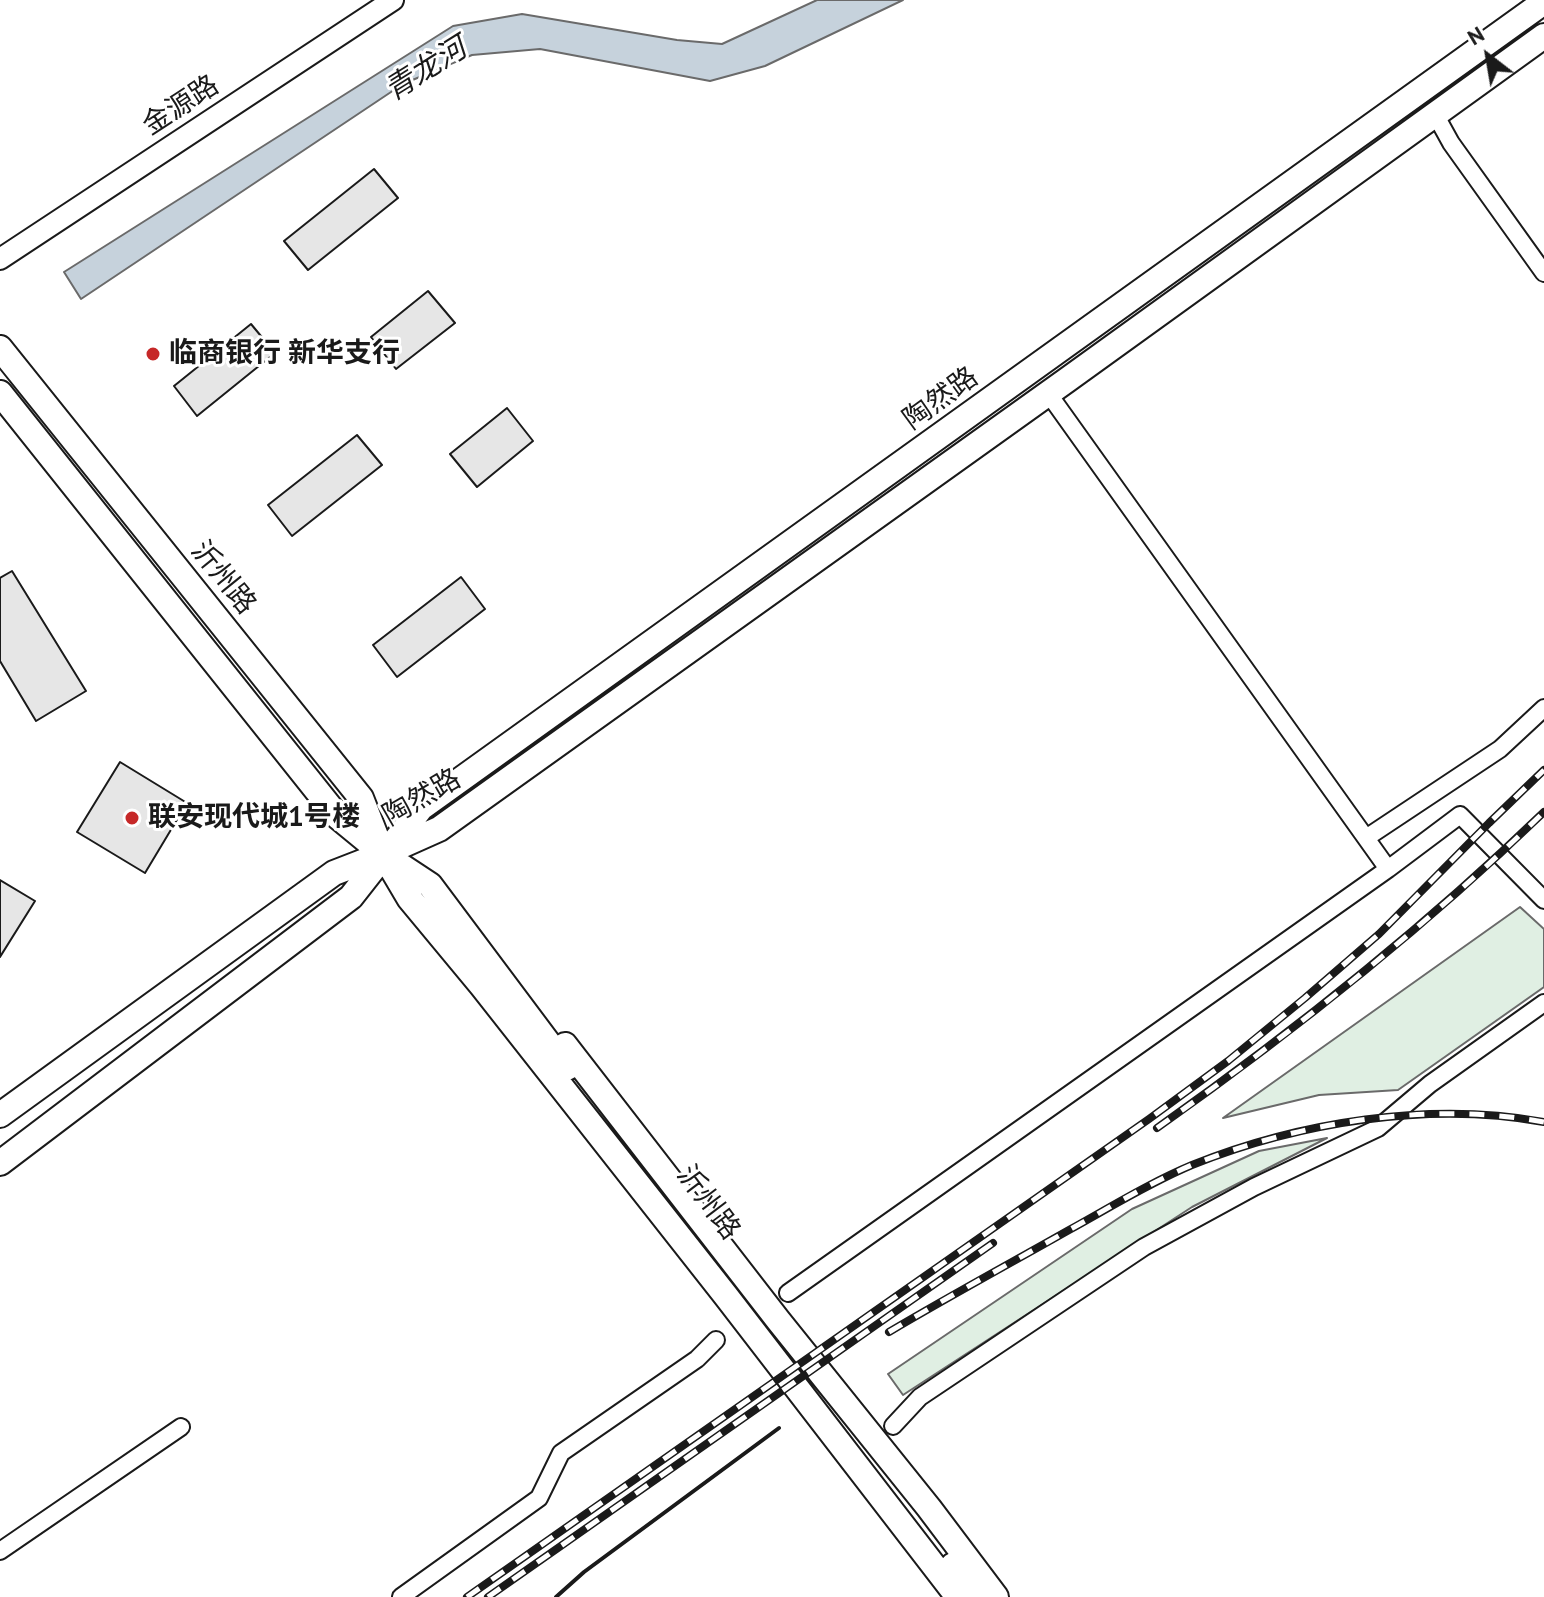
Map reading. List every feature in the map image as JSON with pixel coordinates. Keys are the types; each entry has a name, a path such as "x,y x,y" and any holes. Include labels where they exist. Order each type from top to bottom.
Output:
{"main road":[{"name":"陶然路","path":"0,1163 351,897 421,808 1544,2"},
{"name":"陶然路","path":"0,1115 334,873 439,829 1544,36"},
{"path":"1098,357 1070,357 1131,300"},
{"name":"沂州路","path":"0,348 361,798 383,854 409,898 491,982 979,1597"},
{"name":"沂州路","path":"0,393 338,817 383,854"},
{"path":"932,477 1010,405 982,406"},
{"path":"491,982 494,1018 945,1597"},
{"path":"491,982 532,1003 996,1597"},
{"name":"沂州路","path":"491,982 958,1597"}],"street":[{"name":"金源路","path":"0,259 393,0"},
{"path":"1435,114 1451,143 1544,273"},
{"path":"1048,393 1388,869"},
{"path":"1366,838 1500,749 1544,708"},
{"path":"788,1293 1460,815 1544,900"},
{"path":"893,1426 920,1397 1144,1247 1254,1187 1378,1128 1430,1084 1544,1003"},
{"path":"401,1597 539,1498 561,1453 697,1359 716,1340"},
{"path":"0,1551 181,1427"}],"green space":[{"path":"1520,907 1544,929 1544,987 1398,1090 1319,1095 1223,1118"},
{"path":"1327,1138 1192,1207 903,1395 888,1374 1132,1209 1259,1151"}],"water":[{"name":"青龙河","path":"817,0 903,0 765,66 710,81 540,49 472,55 403,84 81,299 64,272 453,26 522,14 677,40 722,44"}],"building":[{"path":"374,169 398,198 308,270 284,241"},
{"path":"428,291 455,323 396,369 371,337"},
{"path":"251,324 275,353 197,416 174,386"},
{"path":"507,408 533,441 477,487 450,454"},
{"path":"357,435 382,465 292,536 268,505"},
{"path":"12,571 86,691 36,721 0,661 0,578"},
{"path":"461,577 485,609 397,677 373,645"},
{"name":"联安现代城1号楼","path":"120,762 187,803 145,873 77,832"},
{"path":"0,880 35,901 0,957"}],"railway":[{"path":"467,1597 1228,1061 1379,934 1544,770"},
{"path":"1157,1128 1258,1054 1405,938 1544,812"},
{"path":"889,1332 1145,1188 1192,1165 1233,1150 1320,1127 1411,1115 1501,1116 1544,1122"},
{"path":"488,1597 993,1243"}],"wall":[{"path":"556,1597 584,1572 779,1428"}],"place":[{"name":"临商银行 新华支行","path":"153,354"},
{"name":"联安现代城1号楼","path":"132,818"}]}
